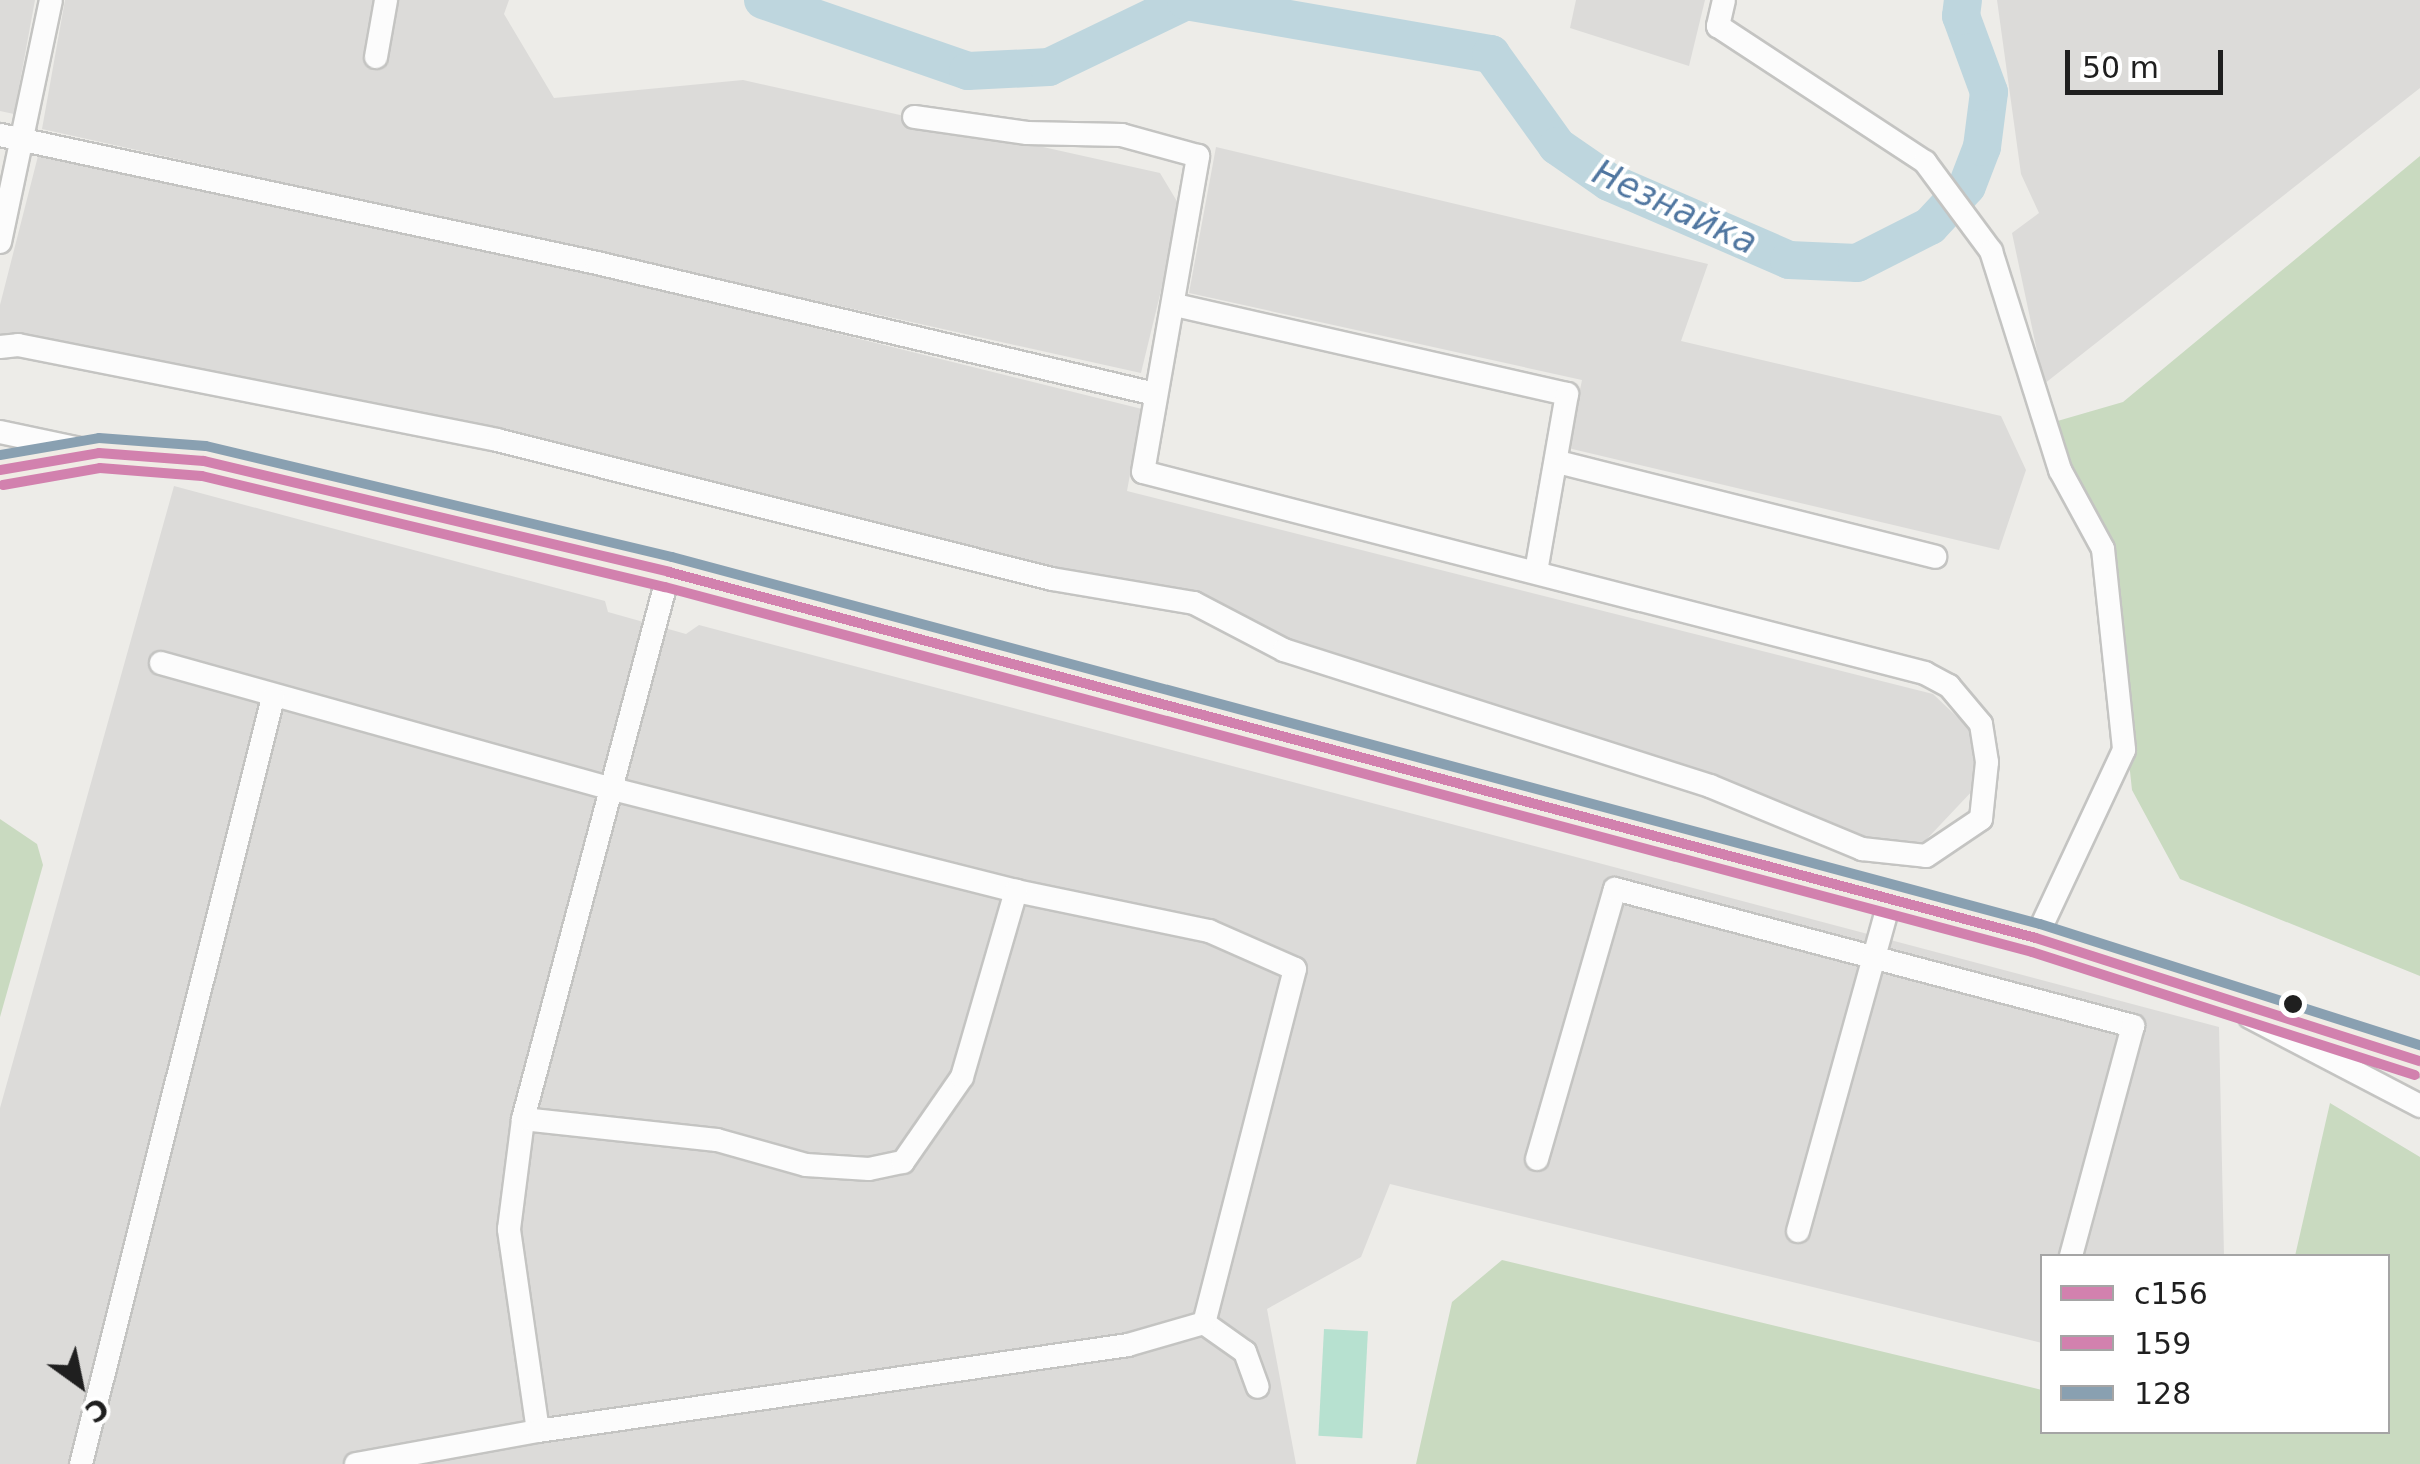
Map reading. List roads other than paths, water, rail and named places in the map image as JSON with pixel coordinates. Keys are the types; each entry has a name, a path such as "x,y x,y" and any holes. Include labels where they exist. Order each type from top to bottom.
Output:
{"main road":[{"path":"0,470 98,453 204,461 669,572 2036,938 2420,1062"}],"street":[{"path":"0,242 50,0"},
{"path":"376,57 386,0"},
{"path":"1724,0 1718,26 1925,162 1991,251 2060,470 2103,549 2124,750 2036,938"},
{"path":"0,347 18,344 497,440 1052,579 1194,603 1284,650 1414,697 1710,786 1862,849 1926,856 1981,819 1988,762 1981,724 1937,680 1536,570 1143,472 1198,156 1122,135 1027,133 914,117"},
{"path":"0,135 597,263 1156,394"},
{"path":"1174,305 1567,394 1536,570"},
{"path":"0,432 98,453"},
{"path":"1558,462 1935,557"},
{"path":"538,1431 509,1228 523,1119 669,572"},
{"path":"161,663 272,698 613,789 1016,892 1209,931 1295,969 1204,1323"},
{"path":"81,1464 272,698"},
{"path":"1537,1159 1615,890 2132,1026 2072,1254"},
{"path":"523,1119 717,1140 806,1165 869,1169 903,1162 962,1077 1016,892"},
{"path":"1798,1231 1890,899"},
{"path":"2190,985 2420,1106"},
{"path":"1204,1323 1245,1352 1258,1387"},
{"path":"356,1464 538,1431 1128,1346 1204,1323"}],"waterway":[{"name":"Незнайка","path":"763,0 968,71 1049,67 1186,1 1491,54 1557,146 1609,182 1789,260 1857,263 1930,226 1967,186 1982,147 1989,92 1961,16 1963,0"}]}
